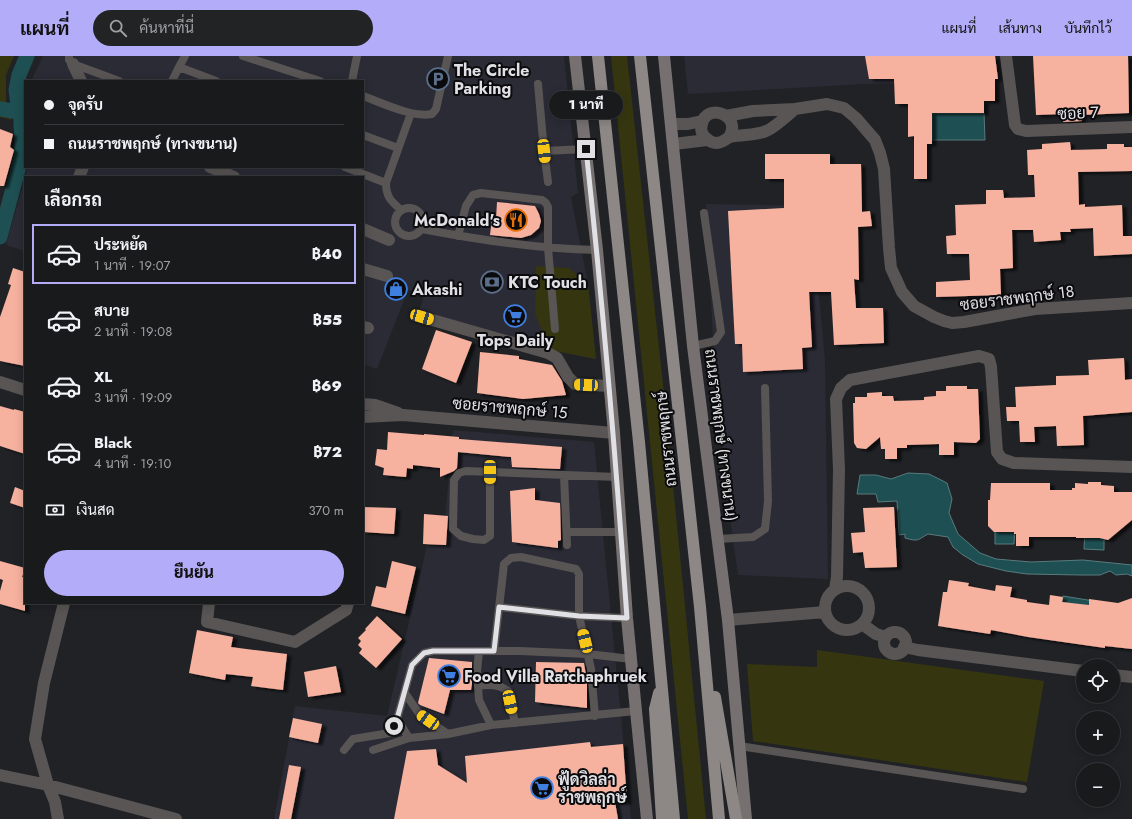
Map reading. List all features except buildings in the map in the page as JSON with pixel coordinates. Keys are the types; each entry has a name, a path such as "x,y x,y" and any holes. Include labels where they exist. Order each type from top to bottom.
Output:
{"main road":[{"path":"575,56 597,250 614,433 627,618 647,819"},
{"name":"ถนนราชพฤกษ์","path":"598,56 639,442 674,819"},
{"name":"ถนนราชพฤกษ์","path":"640,56 700,607 719,819"},
{"name":"ถนนราชพฤกษ์ (ทางขนาน)","path":"664,56 694,346 728,620 746,819"},
{"path":"700,607 736,819"},
{"path":"661,682 655,709 662,819"}],"street":[{"name":"ซอย 7","path":"1006,56 1014,125 1018,129 1026,131 1132,127"},
{"path":"71,60 81,80"},
{"name":"ซอยราชพฤกษ์ 18","path":"672,124 688,124 702,121 710,114 716,112 726,116 754,111 795,109 827,104 844,108 856,118 875,140 880,153 884,169 891,268 902,292 914,306 944,321 952,322 978,320 1035,309 1132,303"},
{"path":"730,136 753,135 768,131 795,109"},
{"path":"702,121 701,132 703,136 711,142 720,143 725,141 730,136 731,124 726,116"},
{"path":"674,144 707,140"},
{"path":"212,168 232,176"},
{"path":"364,230 389,240"},
{"path":"364,269 387,276"},
{"path":"422,317 548,353 557,358 568,377 575,384 609,386"},
{"path":"836,589 839,469 836,399 841,388 850,380 979,356 989,358 991,367 997,452 1002,460 1014,463 1132,466"},
{"path":"0,382 24,390"},
{"name":"ซอยราชพฤกษ์ 15","path":"364,404 375,405 403,415"},
{"name":"ซอยราชพฤกษ์ 15","path":"364,417 403,415 614,433"},
{"path":"842,586 856,588 862,592 869,604 869,611 862,624 856,628 848,630 834,626 828,621 825,612 826,600 830,594 842,586"},
{"path":"58,819 35,739 44,683 64,604"},
{"path":"210,604 207,622 295,642 346,610 348,604"},
{"path":"728,620 825,612"},
{"path":"862,624 876,634 886,637 891,632 898,632 904,637 904,647 1076,670"},
{"path":"1120,676 1132,677"},
{"path":"0,775 48,785 176,819"}],"lane":[{"path":"172,80 185,56"},
{"path":"243,56 317,80"},
{"path":"352,80 357,56"},
{"path":"364,96 411,114 432,114 436,109 448,56"},
{"path":"71,60 116,80"},
{"path":"179,67 213,80"},
{"path":"538,84 548,182"},
{"path":"401,210 388,196 386,191 386,183 411,114"},
{"path":"364,135 398,148"},
{"path":"544,151 586,149"},
{"path":"348,168 386,183"},
{"path":"458,236 466,206 473,195 481,193 542,200 546,203 548,207 548,248 555,329"},
{"path":"413,208 422,216 422,229 417,234 404,236 396,228 395,223 397,214 401,210 413,208"},
{"path":"694,346 716,341 721,332 704,213"},
{"path":"422,229 458,236 548,248 567,250 597,250"},
{"path":"718,539 754,537 765,529 768,501 765,388"},
{"path":"490,472 490,536 484,540 461,536 453,529 454,480 459,473 466,471 617,477"},
{"path":"564,475 567,545"},
{"path":"566,532 621,532"},
{"path":"494,651 504,564 511,558 521,557 576,569 579,574 579,616 592,675 596,716"},
{"path":"499,607 579,616 627,618"},
{"path":"344,750 353,739 390,734 397,719 412,665 424,653 433,651 520,651 588,654 631,659"},
{"path":"479,651 477,672 479,700 490,725"},
{"path":"478,686 497,686 508,691 515,723"},
{"path":"405,693 420,714 448,734"},
{"path":"373,750 409,738 448,734 490,725 636,711"},
{"path":"397,719 409,738"},
{"path":"739,746 1023,789"}],"shaded area":[{"path":"0,56 14,56 6,75 6,107 12,120 0,117"},
{"path":"43,56 564,56 578,193 571,197 588,284 596,359 540,348 419,311 424,296 408,290 377,369 364,364 364,176 25,176 28,168 364,168 364,80 31,80"},
{"path":"611,56 627,56 664,393 706,819 688,819"},
{"path":"684,56 996,56 999,80 864,84 688,94"},
{"path":"24,182 24,251 6,245"},
{"path":"706,204 811,206 825,360 828,579 738,575 715,377"},
{"path":"536,266 569,268 588,284 596,359 540,348 539,340 544,335 535,314"},
{"path":"453,430 594,442 631,819 274,819 295,706 387,716 428,541 443,542"},
{"path":"817,650 1044,681 1027,782 753,741 747,664 817,667"}],"water":[{"path":"932,113 984,113 985,140 932,140"},
{"path":"908,473 929,474 947,483 952,499 949,513 958,534 980,553 996,559 1031,562 1083,560 1132,565 1132,576 1127,574 1116,575 1110,571 1100,575 1081,575 1027,574 1006,571 978,564 953,547 948,537 928,534 918,540 905,538 905,534 899,535 897,501 878,502 876,494 857,494 860,475 876,475 891,479"},
{"path":"1015,523 1014,544 995,544 995,531"},
{"path":"1085,528 1104,537 1104,550 1084,549"},
{"path":"1063,596 1094,601 1093,608 1062,603"}],"waterway":[{"path":"0,237 21,158 21,119 16,90 19,75 27,56"},
{"path":"0,109 19,112"}],"place":[{"name":"The Circle Parking","path":"438,79"},
{"name":"McDonald's","path":"516,220"},
{"name":"KTC Touch","path":"492,282"},
{"name":"Akashi","path":"396,289"},
{"name":"Tops Daily","path":"515,316"},
{"name":"Food Villa Ratchaphruek","path":"449,676"},
{"name":"ฟู้ดวิลล่า ราชพฤกษ์","path":"542,788"}],"route":[{"path":"394,726 405,693 412,665 424,653 433,651 494,651 499,607 579,616 627,618 614,433 586,149"}]}
